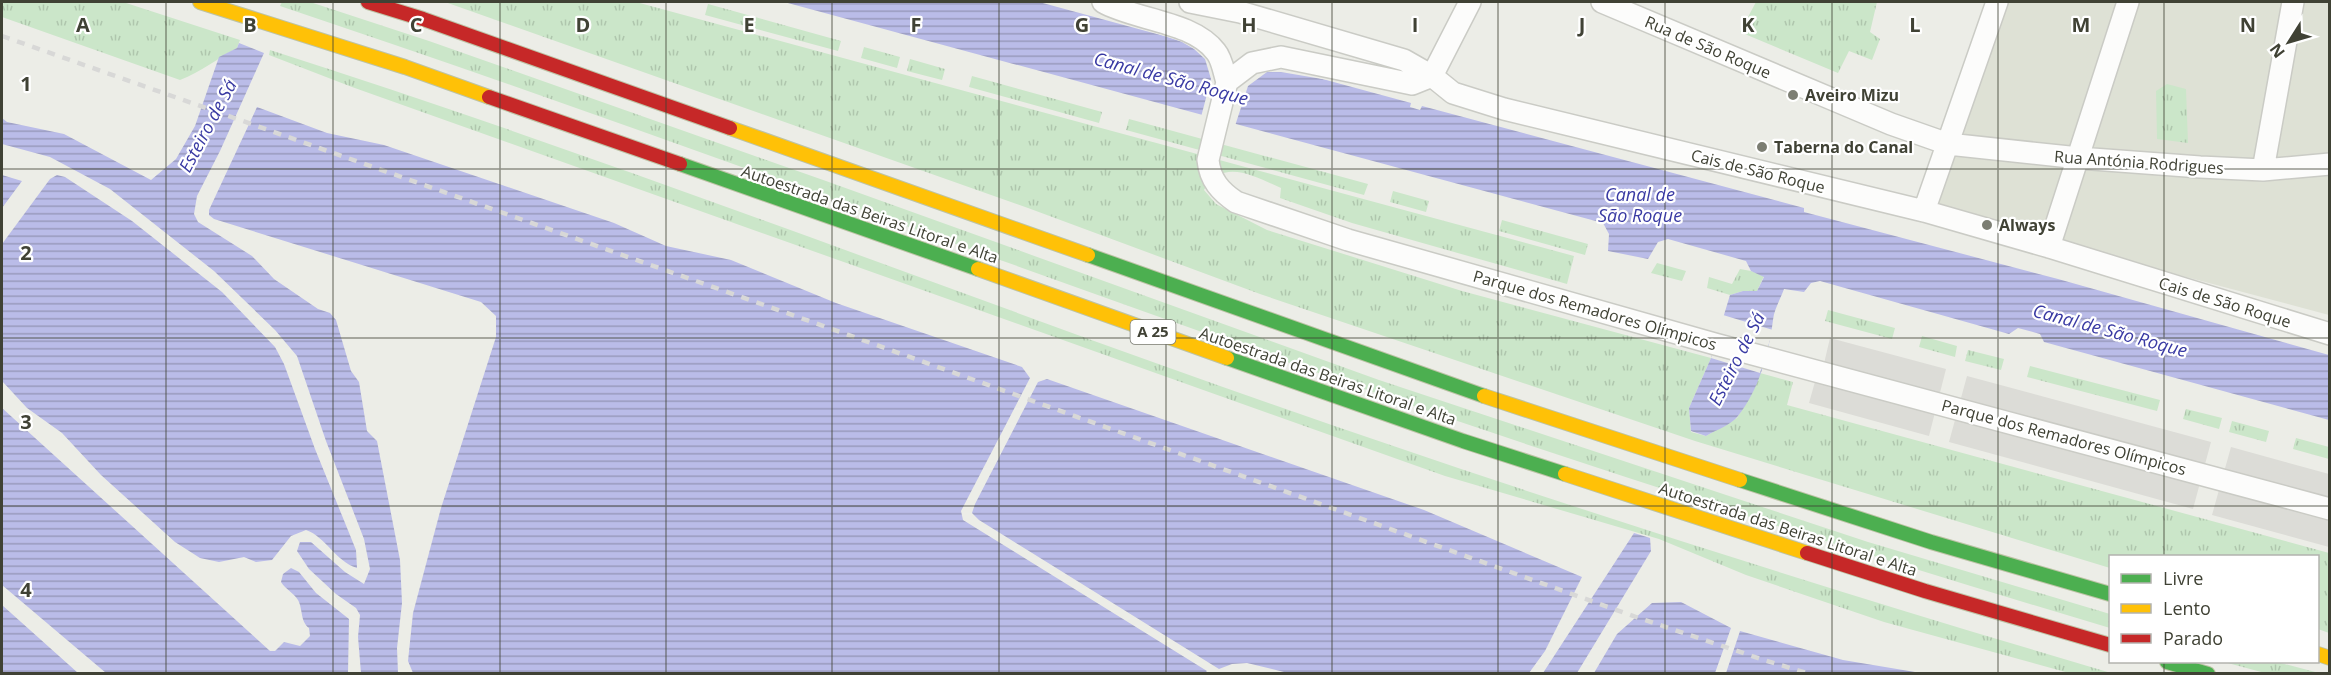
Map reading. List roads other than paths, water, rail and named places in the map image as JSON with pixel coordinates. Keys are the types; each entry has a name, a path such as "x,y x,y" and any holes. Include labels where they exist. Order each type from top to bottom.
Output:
{"highway":[{"name":"Autoestrada das Beiras Litoral e Alta","path":"200,2 405,67 1463,441 1925,591 2109,645"},
{"name":"Autoestrada das Beiras Litoral e Alta","path":"368,2 435,23 1475,393 1920,538 2109,594"},
{"path":"2170,663 2208,674"}],"street":[{"path":"1104,2 1203,39 1217,52 1227,82 1252,63 1281,57 1412,84 1432,76 1470,2"},
{"name":"Cais de São Roque","path":"1190,2 1240,12 1404,60 1432,76 1453,93 1504,109 1924,211 2330,334"},
{"name":"Rua de São Roque","path":"1602,2 1891,124 1948,144"},
{"path":"1924,211 1997,2"},
{"path":"2049,247 2128,2"},
{"path":"2263,170 2293,2"},
{"name":"Parque dos Remadores Olímpicos","path":"1227,82 1208,160 1209,173 1225,195 1236,202 1348,240 1715,344 2330,508"},
{"name":"Rua Antónia Rodrigues","path":"1948,144 2079,158 2263,170 2330,164"}],"water":[{"name":"Canal de São Roque","path":"784,2 1039,2 1411,103 1410,107 1420,110 1422,106 1804,208 1804,212 2058,279 2329,355 2329,420 2044,342 2040,334 2018,328 2009,334 1820,281 1811,283 1804,292 1784,289 1775,312 1762,370 1752,395 1735,419 1706,436 1691,431 1689,408 1711,358 1730,295 1743,291 1757,291 1764,277 1751,271 1746,261 1668,239 1658,242 1648,259 1608,251 1609,234 1603,223"},
{"name":"Esteiro de Sá","path":"239,43 264,53 197,196 194,214 198,222 252,256 274,279 318,309 330,313 336,320 351,371 359,382 367,431 377,441 400,560 402,603 397,648 398,673 361,673 358,637 360,615 356,608 336,594 309,569 297,551 300,542 311,542 345,572 364,584 370,569 364,539 326,441 297,356 275,330 214,271 110,189 50,157 2,144 2,118 7,122 64,134 151,180 176,159 195,126 219,57 237,48"},
{"path":"257,107 327,133 384,145 614,223 666,246 731,260 836,303 1022,367 1030,378 961,511 963,520 1207,671 1204,674 413,673 408,661 413,613 441,508 496,337 496,316 481,302 214,219 209,215 209,210"},
{"path":"2,175 22,181 2,208"},
{"path":"57,175 65,177 132,221 222,292 275,347 284,364 356,550 357,568 349,565 313,533 306,530 291,536 272,560 256,562 244,557 219,562 200,558 175,542 101,475 62,433 27,408 2,381 2,244 50,179"},
{"path":"1047,379 1424,510 1582,577 1545,651 1529,673 1292,674 1247,663 1232,664 1219,669 979,520 972,513 1038,382"},
{"path":"2,408 270,651 275,651 284,642 300,646 310,636 298,600 281,582 283,574 291,568 299,572 316,593 349,619 348,673 106,673 2,585"},
{"path":"1634,533 1650,538 1651,551 1577,673 1543,673"},
{"path":"1681,602 1731,628 1715,673 1594,673 1617,634 1652,603"},
{"path":"2,605 78,673 2,673"},
{"path":"1740,631 1843,660 1921,673 1726,673"}],"railway":[{"path":"2,36 815,323 1636,617 1810,674"}],"place":[{"name":"Aveiro Mizu","path":"1793,95"},
{"name":"Taberna do Canal","path":"1762,147"},
{"name":"Always","path":"1987,225"}]}
